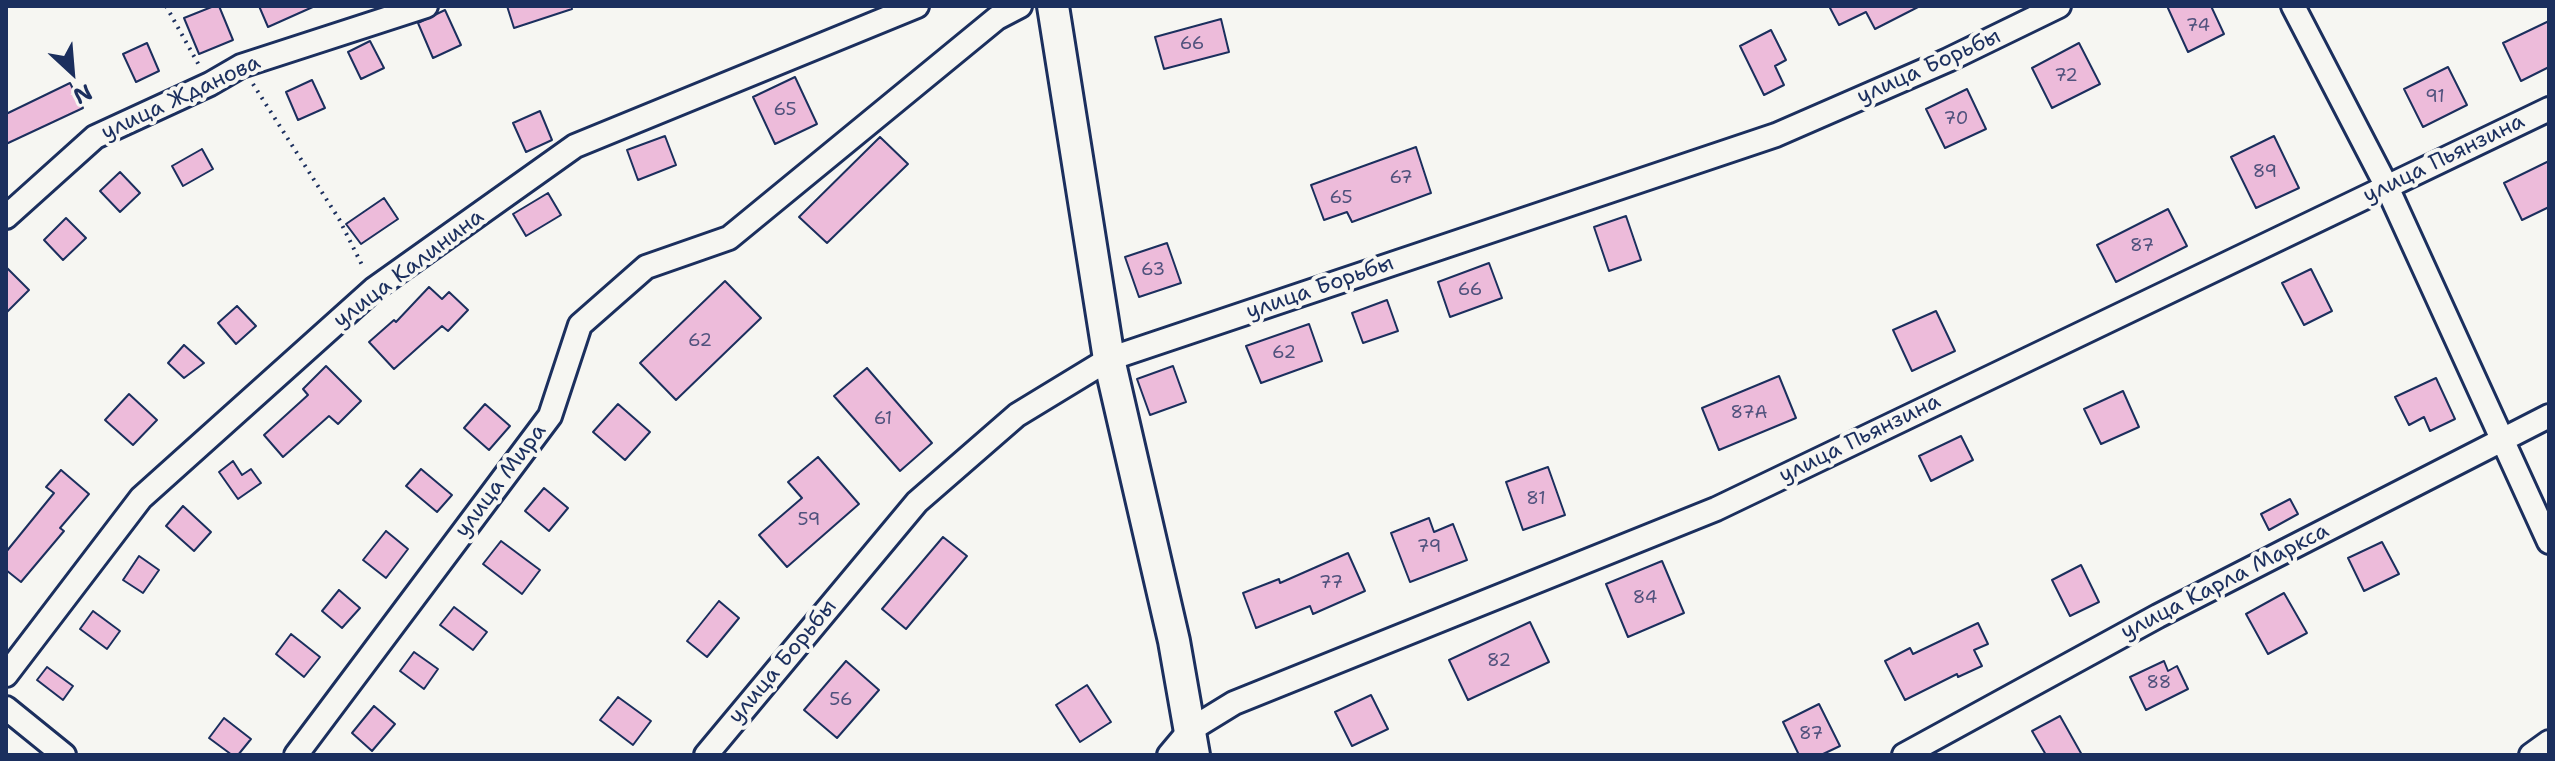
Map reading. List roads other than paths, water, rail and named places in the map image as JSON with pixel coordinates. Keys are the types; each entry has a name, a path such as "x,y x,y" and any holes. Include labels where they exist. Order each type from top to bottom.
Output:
{"street":[{"name":"улица Жданова","path":"6,217 95,137 210,84 241,66 426,6"},
{"name":"улица Калинина","path":"6,675 141,498 374,289 575,146 917,6"},
{"name":"улица Мира","path":"296,755 550,416 580,325 646,267 729,238 997,18 1020,6"},
{"path":"1053,6 1109,359 1174,641 1192,743"},
{"name":"улица Борьбы","path":"706,755 917,502 1017,415 1109,359 1776,135 1948,60 2059,6"},
{"path":"2293,6 2387,187 2549,542"},
{"name":"улица Пьянзина","path":"1169,755 1192,743 1234,703 1716,509 2549,109"},
{"name":"улица Карла Маркса","path":"1904,755 2158,616 2549,416"},
{"path":"6,708 64,755"},
{"path":"2531,755 2549,742"}]}
